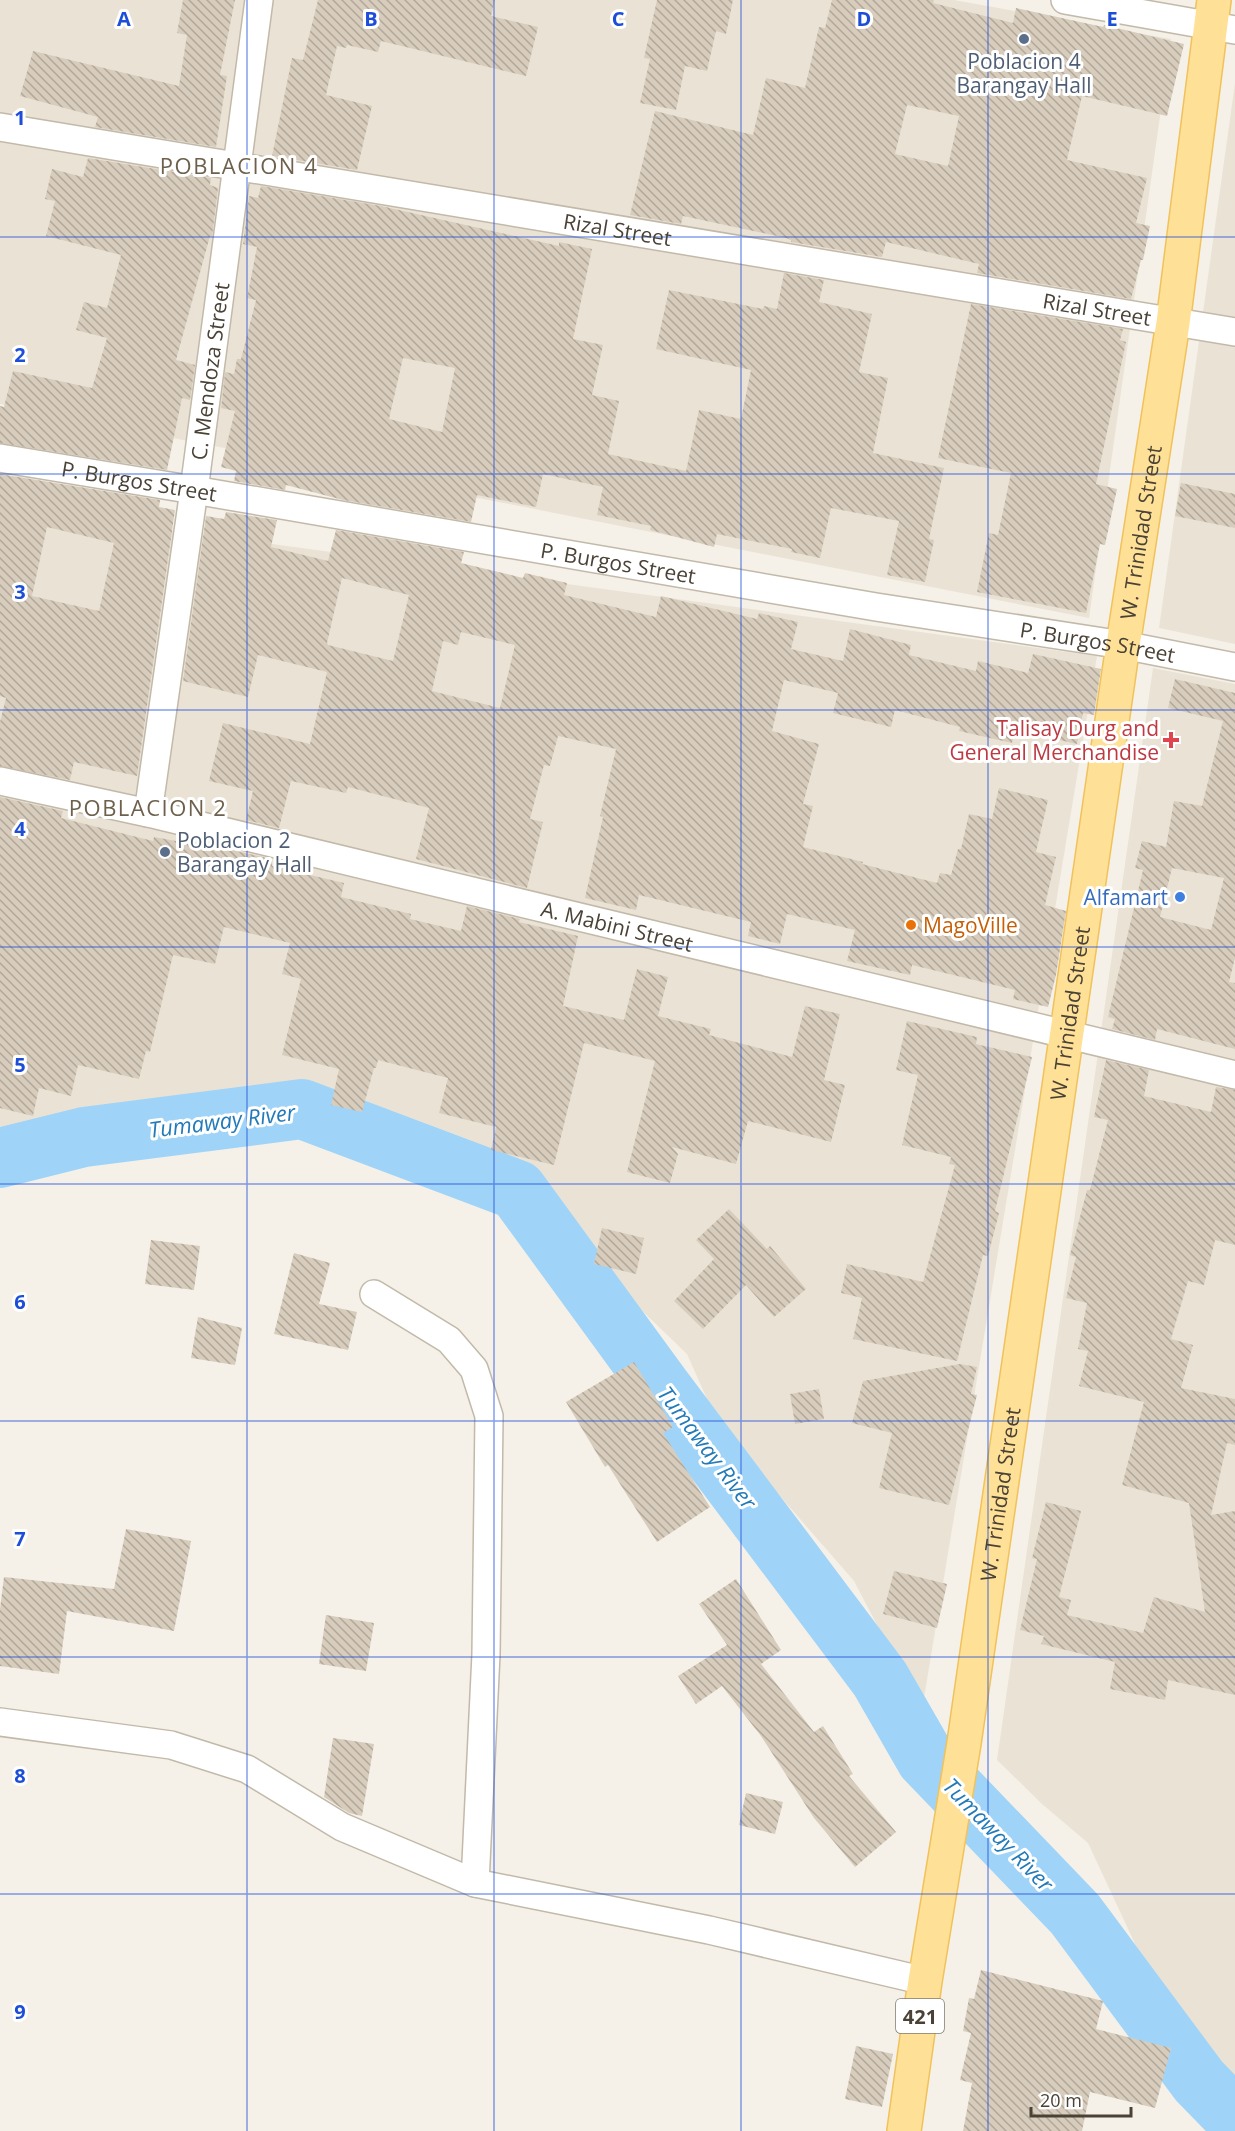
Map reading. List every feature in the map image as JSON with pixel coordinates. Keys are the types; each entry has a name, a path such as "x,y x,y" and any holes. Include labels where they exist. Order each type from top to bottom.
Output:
{"main road":[{"name":"W. Trinidad Street","path":"925,1981 964,1743 1123,645 1220,19"},
{"name":"421","path":"904,2131 925,1981"}],"street":[{"name":"C. Mendoza Street","path":"148,813 194,490 259,0"},
{"path":"1065,0 1220,19"},
{"name":"Rizal Street","path":"0,127 1235,332"},
{"name":"P. Burgos Street","path":"0,458 876,607 1123,645 1235,667"},
{"name":"A. Mabini Street","path":"0,781 148,813 1235,1075"},
{"path":"374,1294 449,1340 474,1369 489,1416 486,1654 475,1883"},
{"path":"0,1722 171,1745 247,1769 342,1827 475,1883 709,1930 925,1981"}],"shaded area":[{"path":"0,0 954,0 1171,39 1089,618 0,404"},
{"path":"1235,83 1235,644 1159,628"},
{"path":"0,507 1097,656 923,1704 896,1661 854,1581 719,1426 687,1354 517,1190 302,1109 36,1143 0,1153"},
{"path":"1153,668 1235,684 1235,2116 1199,2081 1088,1843 1042,1804 997,1760"}],"building":[{"path":"183,0 235,0 220,75 227,76 216,147 95,127 98,117 20,96 33,51 179,86 187,35 177,33"},
{"path":"318,0 495,0 491,16 538,27 526,76 381,41 378,52 347,45 346,48 337,46 326,95 372,106 357,170 272,156 292,58 303,60"},
{"path":"657,0 733,0 726,34 716,31 707,71 685,66 676,110 640,103 650,59 644,58"},
{"path":"832,0 934,0 933,3 1013,23 1016,8 1103,27 1104,25 1184,44 1167,116 1082,96 1067,160 1147,178 1136,223 1150,226 1131,299 977,273 979,264 886,242 882,257 791,242 786,238 683,216 681,224 630,215 655,111 753,135 766,78 805,88 819,27 825,28","holes":["907,105 959,116 948,166 895,154"]},
{"path":"88,158 211,178 210,185 218,188 212,237 210,236 176,360 195,365 190,400 182,398 167,470 0,443 0,406 4,407 13,371 92,388 107,338 76,330 84,302 107,308 121,255 46,236 55,201 45,199 52,169 83,177"},
{"path":"261,186 381,206 559,246 559,242 592,249 573,339 603,345 592,395 619,401 608,454 686,471 699,410 741,419 751,370 656,349 669,290 763,309 764,306 777,309 784,273 824,280 819,302 872,314 859,372 888,378 873,453 944,468 929,539 934,540 925,582 887,575 899,521 831,508 820,558 791,552 792,549 717,534 714,547 650,530 651,526 597,515 603,487 543,474 536,507 477,495 471,522 343,500 286,485 285,490 234,481 236,471 221,467 235,411 221,408 225,372 234,374 237,359 241,359 256,300 247,298 257,247 243,244 249,196 258,198","holes":["403,358 455,368 442,432 389,419"]},
{"path":"971,304 1123,329 1120,340 1126,342 1096,484 1117,489 1105,545 1100,544 1086,613 977,592 989,533 998,535 1011,473 938,458"},
{"path":"0,474 160,500 159,507 175,510 137,776 74,762 70,780 0,766 0,722 6,698 0,696","holes":["47,527 114,543 99,611 32,596"]},
{"path":"1181,483 1235,494 1235,528 1175,516"},
{"path":"226,512 277,520 271,547 328,561 336,530 464,552 461,563 523,578 525,573 567,583 564,595 656,617 661,596 757,619 759,613 798,622 791,649 843,661 850,629 911,645 909,655 976,671 978,661 1028,673 1033,654 1101,669 1094,715 1083,713 1077,744 1015,730 1012,743 959,731 960,727 895,710 891,727 833,713 838,693 784,680 772,731 819,744 803,804 813,806 803,847 937,883 940,873 951,875 958,849 961,849 969,814 992,819 999,788 1048,800 1036,852 1056,857 1045,905 1066,911 1056,975 1048,1007 1013,999 1015,990 912,965 910,975 847,961 855,930 787,914 780,944 748,936 751,922 639,895 636,910 585,898 603,817 600,816 616,749 558,736 550,766 544,765 530,819 543,822 527,888 416,859 429,808 348,787 346,793 291,781 279,828 246,820 253,791 209,781 223,723 310,744 327,672 258,655 248,697 183,681 206,516 224,519","holes":["342,578 409,595 393,661 328,645","461,632 515,645 500,708 432,691 443,641 458,645"]},
{"path":"1175,679 1235,693 1235,958 1229,982 1235,983 1235,1049 1157,1029 1155,1040 1112,1029 1115,1019 1108,1017 1143,870 1135,868 1142,841 1166,847 1174,801 1202,806 1223,721 1168,708","holes":["1172,868 1224,878 1211,930 1160,917"]},
{"path":"0,797 63,811 61,818 153,841 154,837 187,843 187,840 272,859 272,866 344,883 341,897 411,914 410,919 461,931 467,906 520,919 519,922 578,936 563,1006 624,1020 637,969 668,977 658,1016 711,1029 709,1035 792,1057 805,1006 840,1014 824,1080 845,1085 831,1142 748,1121 736,1164 672,1147 678,1154 670,1183 627,1172 655,1061 584,1043 554,1165 491,1150 496,1127 439,1113 448,1078 378,1060 362,1112 331,1105 339,1069 282,1055 301,979 282,974 290,943 224,927 215,964 173,955 150,1052 146,1051 139,1079 78,1065 71,1096 39,1088 33,1116 0,1108"},
{"path":"907,1021 977,1037 976,1044 1032,1057 995,1211 999,1213 988,1256 983,1255 957,1361 853,1339 862,1298 841,1293 847,1264 923,1282 955,1165 949,1164 951,1157 902,1145 918,1075 896,1070"},
{"path":"1106,1060 1149,1070 1144,1096 1211,1112 1216,1087 1235,1090 1235,1245 1215,1240 1204,1285 1188,1281 1171,1339 1193,1345 1181,1388 1235,1399 1235,1445 1227,1443 1211,1515 1235,1511 1235,1695 1168,1680 1165,1700 1110,1689 1115,1662 1041,1644 1044,1636 1020,1630 1037,1559 1032,1558 1046,1502 1081,1511 1059,1597 1071,1600 1067,1615 1143,1633 1154,1597 1205,1612 1189,1503 1122,1485 1144,1402 1079,1386 1088,1351 1078,1349 1087,1303 1066,1298 1076,1257 1070,1255 1108,1120 1094,1117"},
{"path":"729,1209 767,1249 770,1246 806,1289 774,1317 746,1285 703,1329 674,1301 714,1259 696,1240"},
{"path":"602,1228 644,1238 636,1274 594,1264"},
{"path":"151,1240 200,1246 194,1290 145,1284"},
{"path":"294,1253 330,1263 319,1304 357,1312 348,1350 274,1334"},
{"path":"198,1317 242,1328 235,1365 191,1358"},
{"path":"634,1362 673,1427 663,1433 710,1507 657,1542 608,1465 605,1467 566,1402"},
{"path":"960,1364 977,1367 971,1394 977,1395 949,1505 879,1488 892,1433 852,1423 863,1381"},
{"path":"819,1389 824,1419 795,1424 790,1394"},
{"path":"126,1529 191,1541 174,1631 67,1611 59,1674 0,1666 0,1609 4,1577 114,1589"},
{"path":"894,1571 947,1584 937,1628 883,1614"},
{"path":"736,1579 781,1650 761,1664 814,1732 823,1726 853,1774 849,1776 896,1832 855,1867 814,1818 761,1736 722,1686 696,1704 678,1676 727,1645 699,1604"},
{"path":"326,1615 374,1623 366,1671 319,1664"},
{"path":"333,1738 374,1744 362,1816 349,1813 324,1797"},
{"path":"746,1793 783,1802 775,1834 739,1825"},
{"path":"981,1970 1103,2001 1096,2029 1171,2048 1155,2108 1090,2092 1082,2131 963,2131 972,2083 960,2080 971,2033 963,2031 969,1998 974,1999"},
{"path":"856,2046 893,2054 882,2107 845,2099"}],"waterway":[{"name":"Tumaway River","path":"0,1158 84,1137 302,1109 517,1190 660,1386 880,1679 926,1759 1075,1914 1199,2081 1235,2118"}],"place":[{"name":"Poblacion 4 Barangay Hall","path":"1024,39"},
{"name":"Talisay Durg and General Merchandise","path":"1171,740"},
{"name":"Poblacion 2 Barangay Hall","path":"165,852"},
{"name":"Alfamart","path":"1180,897"},
{"name":"MagoVille","path":"911,925"}],"district":[{"name":"POBLACION 4","path":"239,165"},
{"name":"POBLACION 2","path":"148,807"}]}
